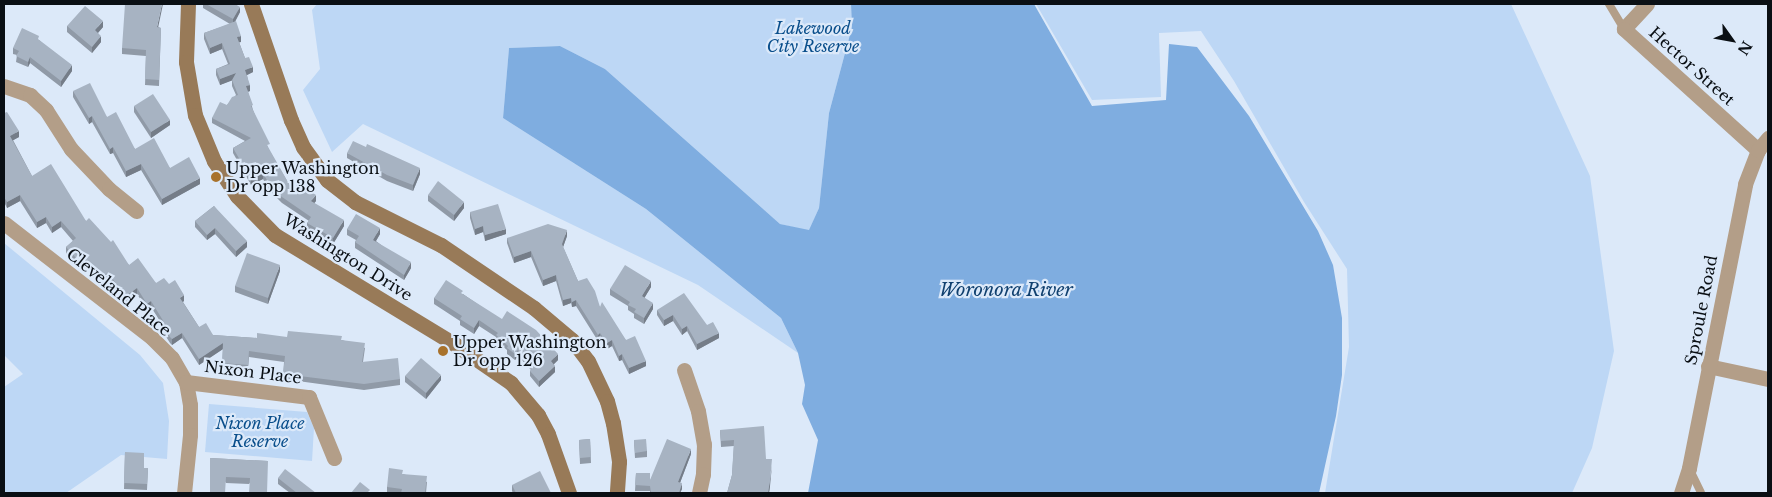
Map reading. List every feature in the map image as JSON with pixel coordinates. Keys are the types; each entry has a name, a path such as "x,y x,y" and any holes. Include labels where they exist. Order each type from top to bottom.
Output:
{"street":[{"name":"Washington Drive","path":"188,4 186,62 193,107 210,152 237,196 276,234 456,345 511,383 538,415 548,434 569,493"},
{"path":"251,4 291,120 303,147 327,180 355,202 441,245 464,260 554,322 577,347 598,380 609,408 619,462 617,493"},
{"path":"1624,29 1647,4"},
{"name":"Hector Street","path":"1624,29 1758,150"},
{"path":"4,86 30,95 46,110 71,149 109,189 136,211"},
{"name":"Sproule Road","path":"1681,493 1689,468 1735,229 1746,184 1758,150 1768,138"},
{"name":"Cleveland Place","path":"4,223 152,338 172,358 186,382 190,405 190,435 184,493"},
{"path":"1708,366 1768,379"},
{"path":"684,370 698,411 704,444 703,474 699,493"},
{"name":"Nixon Place","path":"186,382 309,397 334,458"}],"lane":[{"name":"Hector Street","path":"1609,4 1624,29"},
{"path":"1689,468 1701,493"}],"green space":[{"name":"Lakewood City Reserve","path":"317,4 851,4 852,27 829,113 819,208 809,231 780,224 605,69 560,46 509,48 503,118 646,209 781,318 798,353 698,285 363,124 332,152 303,90 320,69 312,10"},
{"path":"1036,4 1511,4 1590,176 1614,351 1592,448 1572,493 1325,493 1349,347 1347,269 1304,202 1234,81 1201,31 1159,33 1161,97 1092,100"},
{"path":"4,243 140,355 163,383 169,421 167,459 121,455 66,493 4,493 4,387 23,374 4,355"},
{"name":"Nixon Place Reserve","path":"209,404 307,412 314,428 312,461 205,452"}],"water":[{"name":"Woronora River","path":"851,4 1034,4 1092,106 1166,100 1169,44 1197,47 1249,116 1318,231 1333,265 1342,318 1342,375 1336,416 1319,493 808,493 818,440 802,404 805,385 798,353 781,318 646,209 503,118 509,48 560,46 605,69 780,224 809,230 819,208 829,113 852,27"}],"building":[{"path":"125,4 162,4 157,27 161,28 159,80 145,79 146,50 122,48"},
{"path":"206,4 235,4 240,7 233,19"},
{"path":"85,6 103,21 95,30 101,36 92,47 67,26"},
{"path":"236,21 241,36 237,37 245,58 249,57 253,67 245,70 250,85 246,86 253,105 251,106 270,144 267,145 293,191 298,183 316,195 311,201 344,220 333,238 307,223 311,217 282,197 269,184 263,173 251,179 233,148 251,138 212,118 220,102 227,105 232,97 238,95 232,80 236,73 220,79 216,69 230,64 222,43 210,48 204,33"},
{"path":"22,28 39,36 38,39 72,65 61,81 30,57 28,62 16,56 19,51 13,48"},
{"path":"90,83 107,117 116,112 135,149 154,138 170,168 189,157 200,178 162,199 141,164 126,171 113,147 110,149 92,116 89,118 73,91"},
{"path":"153,94 170,120 151,132 134,106"},
{"path":"7,112 19,131 10,136 32,176 51,164 86,221 89,218 111,242 113,240 129,265 138,258 156,283 164,278 169,284 175,280 184,295 180,298 199,327 206,323 213,335 257,338 257,333 287,337 288,331 342,336 341,340 365,343 362,362 398,358 400,379 364,384 283,374 285,356 249,351 248,365 222,363 223,343 199,359 182,333 172,339 170,337 165,329 167,327 151,301 147,304 137,288 126,296 108,273 101,277 97,270 94,272 83,255 78,260 66,247 76,238 61,221 52,227 46,217 37,222 20,195 7,202 4,197 4,113"},
{"path":"353,141 366,147 367,144 420,168 413,185 387,175 347,153"},
{"path":"438,181 464,202 454,215 428,195"},
{"path":"498,204 506,229 485,235 483,226 475,229 470,212"},
{"path":"214,206 247,241 236,251 215,228 207,235 195,221"},
{"path":"356,214 380,228 373,240 411,262 404,275 355,242 359,236 347,229"},
{"path":"548,224 567,230 562,244 578,281 587,278 595,291 600,307 602,302 626,340 635,336 646,361 629,368 622,354 619,356 612,340 607,343 600,333 598,335 576,300 572,302 571,298 563,300 556,275 543,280 531,251 514,257 507,238"},
{"path":"247,253 280,265 268,298 235,286"},
{"path":"625,265 651,281 642,296 653,303 644,318 634,312 636,309 628,305 630,302 610,289"},
{"path":"446,280 463,291 461,293 502,319 507,311 536,330 558,354 551,361 555,366 539,381 530,371 533,367 518,350 515,354 507,348 508,346 496,335 498,333 479,320 474,328 460,319 462,316 434,298"},
{"path":"684,293 707,325 713,322 719,333 697,344 687,326 682,329 673,315 664,320 657,310"},
{"path":"421,358 441,375 426,393 405,376"},
{"path":"764,426 766,459 772,459 768,493 727,493 732,475 734,440 721,441 720,430"},
{"path":"590,439 591,457 580,458 579,440"},
{"path":"646,439 647,451 635,453 634,440"},
{"path":"667,439 691,449 678,482 682,483 679,493 651,493 650,486 635,485 636,473 650,473 650,480"},
{"path":"125,452 144,453 144,468 148,468 147,484 124,483"},
{"path":"210,458 268,461 267,493 249,493 250,478 226,477 225,493 210,493"},
{"path":"389,468 403,470 402,474 427,476 425,493 401,493 402,489 387,487"},
{"path":"285,469 316,493 297,493 278,478"},
{"path":"540,471 551,493 516,493 512,485"},
{"path":"360,482 370,490 367,493 351,493"}],"place":[{"name":"Upper Washington Dr opp 138","path":"216,177"},
{"name":"Upper Washington Dr opp 126","path":"443,351"}]}
